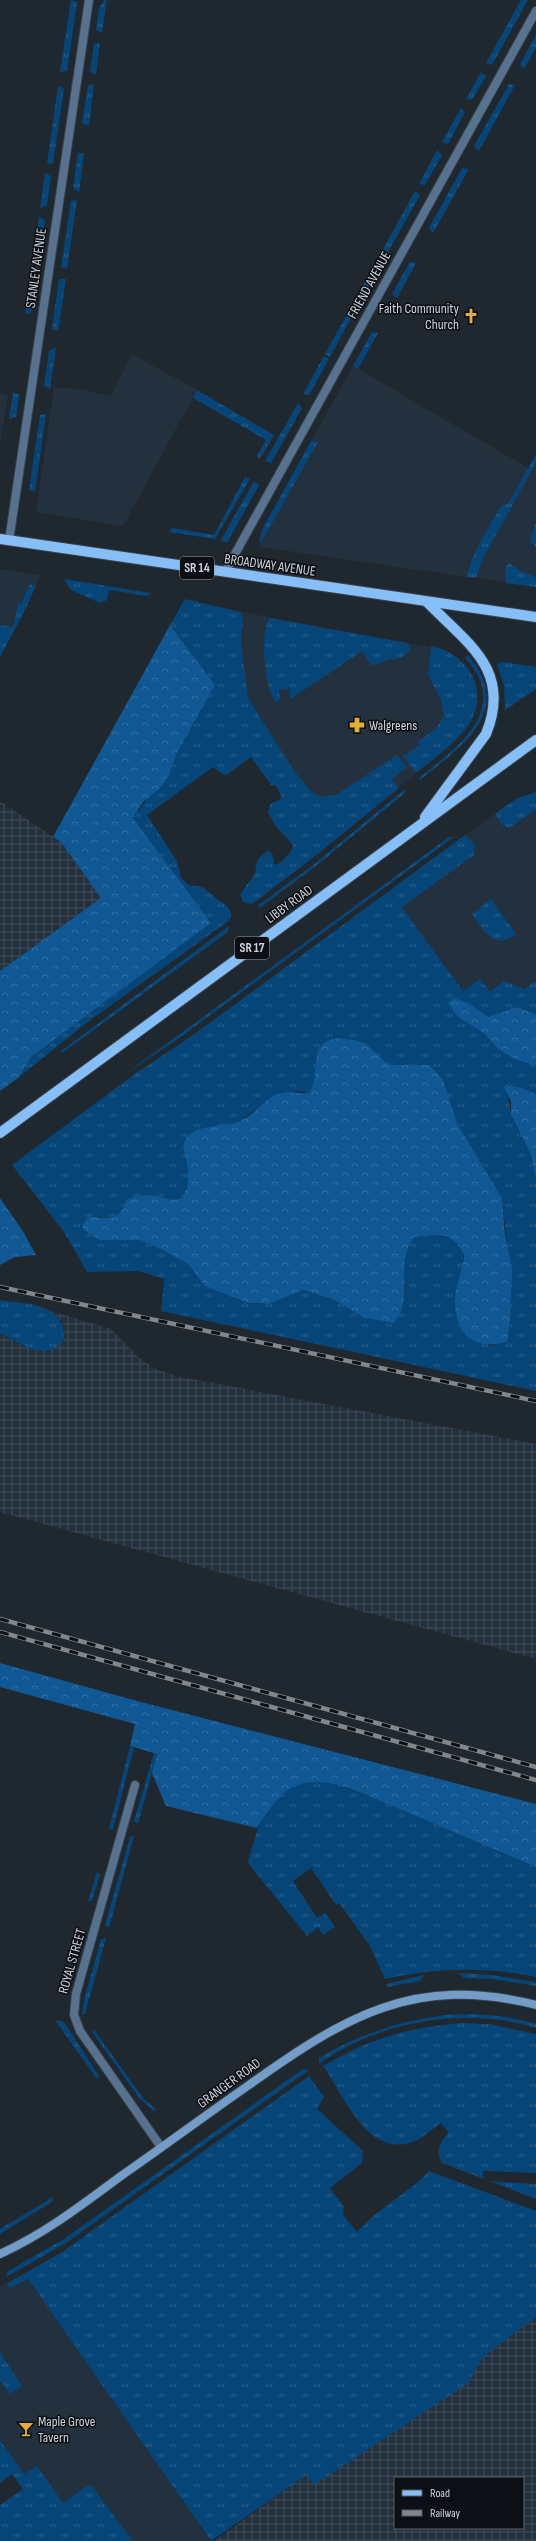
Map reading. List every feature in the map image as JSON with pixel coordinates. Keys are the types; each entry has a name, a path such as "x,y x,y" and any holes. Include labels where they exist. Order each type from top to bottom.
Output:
{"main road":[{"name":"BROADWAY AVENUE","path":"5,540 536,617"},
{"path":"418,826 486,734 492,718 495,702 492,678 485,664 427,602"},
{"name":"LIBBY ROAD","path":"0,1132 536,740"}],"street":[{"name":"STANLEY AVENUE","path":"5,540 89,0"},
{"name":"FRIEND AVENUE","path":"225,572 536,11"},
{"name":"ROYAL STREET","path":"136,1785 76,1994 73,2012 83,2036 161,2147"},
{"name":"GRANGER ROAD","path":"0,2254 50,2228 161,2147 300,2049 361,2015 423,1998 469,1995 497,1997 536,2005"}],"shaded area":[{"path":"132,354 197,390 123,526 36,512 54,387 81,389 111,396"},
{"path":"353,366 528,468 536,454 536,587 471,577 470,561 466,577 260,547 259,538 263,528"},
{"path":"0,393 8,395 0,446"},
{"path":"0,569 40,575 22,616 0,657"},
{"name":"Walgreens","path":"220,607 359,636 444,649 465,665 474,681 477,701 472,722 467,729 444,750 334,841 215,685"},
{"path":"536,792 536,981 524,989 504,981 489,991 463,991 390,890 512,801"},
{"path":"0,801 61,842 101,898 0,971"},
{"path":"47,1310 111,1329 138,1357 156,1369 176,1376 536,1444 536,1659 0,1512 0,1334 24,1346 54,1348 65,1336 62,1322"},
{"path":"24,2274 124,2415 210,2541 67,2541 0,2451 0,2285"},
{"path":"536,2311 536,2541 214,2541"}],"green space":[{"path":"71,0 77,2 67,71 60,72"},
{"path":"104,0 107,0 102,33 96,30 99,8"},
{"path":"521,0 528,0 492,65 486,63"},
{"path":"536,35 536,48 524,69 520,64"},
{"path":"100,43 96,75 90,72 94,44"},
{"path":"481,72 486,76 472,100 466,99"},
{"path":"94,84 89,126 82,123 88,85"},
{"path":"509,84 515,85 479,151 474,146"},
{"path":"58,86 64,89 53,163 47,164"},
{"path":"461,108 465,112 448,144 442,142"},
{"path":"437,150 442,155 425,185 419,184"},
{"path":"78,153 84,153 79,192 73,188"},
{"path":"462,168 469,169 433,233 429,228"},
{"path":"45,173 51,176 47,206 40,208"},
{"path":"415,191 420,195 388,252 382,251"},
{"path":"77,200 67,269 61,267 71,201"},
{"path":"39,217 45,220 41,243 35,244"},
{"path":"410,262 416,263 397,298 392,294"},
{"path":"369,274 374,278 358,307 352,305"},
{"path":"59,279 66,279 58,331 52,329"},
{"path":"29,286 35,288 31,313 25,314"},
{"path":"347,314 351,318 330,357 325,354"},
{"path":"372,332 378,333 358,369 353,366"},
{"path":"56,348 50,389 44,386 49,350"},
{"path":"324,356 329,359 309,395 303,394"},
{"path":"197,390 274,435 260,459 257,456 266,440 193,398"},
{"path":"13,392 19,395 16,417 9,419"},
{"path":"298,403 302,408 271,463 265,461"},
{"path":"46,414 35,492 29,490 40,415"},
{"path":"311,441 318,442 262,541 259,543 263,528"},
{"path":"536,454 536,463 484,556 476,578 466,577 469,567 486,531 502,505 508,504"},
{"path":"245,477 250,479 215,539 169,532 172,528 214,535"},
{"path":"254,481 259,485 227,543 221,540"},
{"path":"535,524 536,525 536,547 530,540"},
{"path":"509,563 522,572 536,577 536,587 506,583 505,567"},
{"path":"64,579 151,593 147,596 109,590 107,600 100,603 71,590"},
{"path":"30,584 36,586 0,657 0,625 13,627 18,603 21,604"},
{"path":"185,599 240,612 243,620 241,642 248,698 294,771 312,792 322,797 336,795 397,755 407,767 392,779 399,788 309,861 252,904 243,902 240,894 255,874 257,860 268,850 273,855 274,865 277,864 283,860 293,845 275,825 268,813 270,804 281,799 281,795 276,786 271,785 251,757 228,774 224,775 213,767 147,815 177,861 181,878 189,885 202,887 228,907 231,913 230,920 89,1021 18,1078 32,1056 211,923 133,818 173,764 177,753 215,685 170,625"},
{"path":"270,618 408,643 410,651 401,658 387,660 372,666 362,651 292,698 290,698 290,689 279,690 280,699 276,702 272,696 266,674 264,647 267,624"},
{"path":"170,625 215,685 177,753 168,777 160,788 143,802 133,818 211,923 32,1056 18,1078 0,1091 0,971 101,898 61,842 53,837"},
{"path":"431,646 443,649 454,655 471,673 477,689 477,704 472,718 464,730 441,753 416,773 403,756 420,745 418,741 436,729 444,715 441,700 428,675"},
{"path":"468,655 481,675 487,694 485,710 477,726 466,741 420,780 419,778 449,754 462,740 474,726 481,710 483,694 478,677 465,658"},
{"path":"503,662 536,667 536,689 505,710 504,686 497,664"},
{"path":"404,790 406,792 321,862 261,907 257,906 313,865"},
{"path":"536,792 536,810 509,828 502,825 496,815 497,812 518,798"},
{"path":"465,835 475,845 474,855 402,907 463,991 480,979 490,991 504,981 524,989 536,981 536,1014 517,1007 488,1017 468,1003 458,1017 485,1034 497,1048 536,1066 536,1094 522,1088 506,1085 511,1114 531,1155 536,1179 536,1391 161,1311 164,1279 138,1271 87,1272 64,1232 12,1165 136,1073 189,1038","holes":["369,1046 385,1062 396,1066 429,1065 444,1086 457,1123 502,1198 511,1279 510,1323 507,1342 490,1346 459,1325 456,1294 463,1270 464,1258 462,1249 451,1239 434,1236 414,1237 408,1246 405,1256 405,1290 402,1309 363,1317 332,1299 303,1290 269,1304 255,1304 205,1286 188,1264 161,1249 140,1240 100,1240 85,1231 83,1224 89,1216 102,1218 113,1217 121,1212 126,1200 151,1195 170,1200 181,1198 185,1192 188,1180 183,1147 206,1128 227,1125 242,1120 265,1102 297,1091 309,1093 315,1083 316,1057"]},
{"path":"449,837 454,837 175,1041 125,1074"},
{"path":"491,899 516,934 508,939 495,940 490,937 472,914"},
{"path":"229,926 228,932 62,1053 61,1051"},
{"path":"454,998 468,1003 488,1017 517,1007 536,1014 536,1066 515,1059 497,1048 485,1034 458,1017 448,1003"},
{"path":"339,1038 359,1041 369,1046 385,1062 392,1065 430,1065 443,1080 457,1123 502,1198 505,1234 512,1270 510,1323 507,1342 485,1344 476,1342 469,1338 463,1331 456,1313 455,1301 464,1256 456,1242 444,1236 414,1237 408,1248 405,1259 403,1304 400,1314 393,1323 363,1317 332,1299 303,1290 269,1304 249,1303 205,1286 188,1264 161,1249 140,1240 100,1240 85,1231 82,1226 89,1216 108,1218 117,1215 124,1207 126,1200 133,1198 149,1195 171,1200 181,1198 187,1187 188,1180 183,1147 186,1139 198,1130 243,1120 267,1100 278,1094 287,1092 309,1093 313,1086 315,1077 318,1052 328,1041"},
{"path":"506,1085 522,1088 536,1094 536,1179 531,1155 511,1114 511,1102 504,1087"},
{"path":"0,1198 24,1233 36,1255 15,1257 0,1265"},
{"path":"0,1300 37,1305 48,1310 62,1324 64,1332 63,1339 60,1344 54,1349 46,1351 36,1350 0,1334"},
{"path":"0,1663 141,1702 536,1804 536,1867 350,1788 332,1784 317,1782 294,1786 276,1801 257,1828 166,1806 152,1773 157,1754 130,1746 135,1724 0,1687"},
{"path":"130,1746 134,1748 113,1829 109,1829"},
{"path":"154,1753 157,1754 138,1824 134,1821"},
{"path":"309,1782 330,1782 350,1788 536,1867 536,1977 498,1971 460,1970 423,1972 385,1979 370,1946 339,1903 336,1905 311,1868 293,1881 317,1918 325,1913 335,1927 323,1935 318,1927 307,1936 248,1863 258,1830 267,1809 282,1792 291,1786"},
{"path":"134,1836 109,1928 105,1925 130,1837"},
{"path":"97,1872 100,1875 92,1901 88,1901"},
{"path":"106,1938 85,2014 82,2015 84,2000 101,1939"},
{"path":"459,1973 491,1975 536,1982 536,1986 492,1979 464,1978"},
{"path":"424,1975 420,1981 388,1987 386,1984"},
{"path":"469,2014 503,2017 536,2024 536,2028 509,2021 481,2018 452,2018 423,2022 395,2028 368,2037 342,2049 319,2064 319,2058 365,2035 412,2021 446,2015"},
{"path":"55,2020 62,2021 66,2025 99,2076 97,2079"},
{"path":"461,2023 489,2024 536,2034 536,2173 483,2171 483,2178 486,2180 442,2163 439,2151 441,2143 449,2133 441,2123 424,2136 413,2142 397,2145 382,2141 370,2133 359,2121 323,2066 357,2048 389,2036 406,2031"},
{"path":"94,2030 144,2099 156,2109 154,2111 140,2099 92,2032"},
{"path":"303,2069 309,2070 66,2243 6,2277 8,2271 64,2239"},
{"path":"309,2076 324,2097 317,2109 363,2151 362,2163 330,2188 344,2207 343,2215 357,2232 373,2216 418,2182 429,2171 536,2211 536,2317 483,2357 468,2383 314,2485 306,2475 211,2541 28,2279 10,2288 8,2283 62,2252"},
{"path":"489,2181 536,2184 536,2199"},
{"path":"53,2197 52,2202 0,2234 0,2229"},
{"path":"0,2352 22,2386 10,2394 0,2381"},
{"path":"0,2440 24,2474 37,2466 63,2503 90,2484 133,2541 0,2541 0,2505 23,2489 12,2474 0,2483"}],"railway":[{"path":"0,1287 536,1401"},
{"path":"0,1619 536,1767"},
{"path":"0,1632 536,1780"}],"place":[{"name":"Faith Community Church","path":"471,316"},
{"name":"Walgreens","path":"357,725"},
{"name":"Maple Grove Tavern","path":"26,2429"}]}
